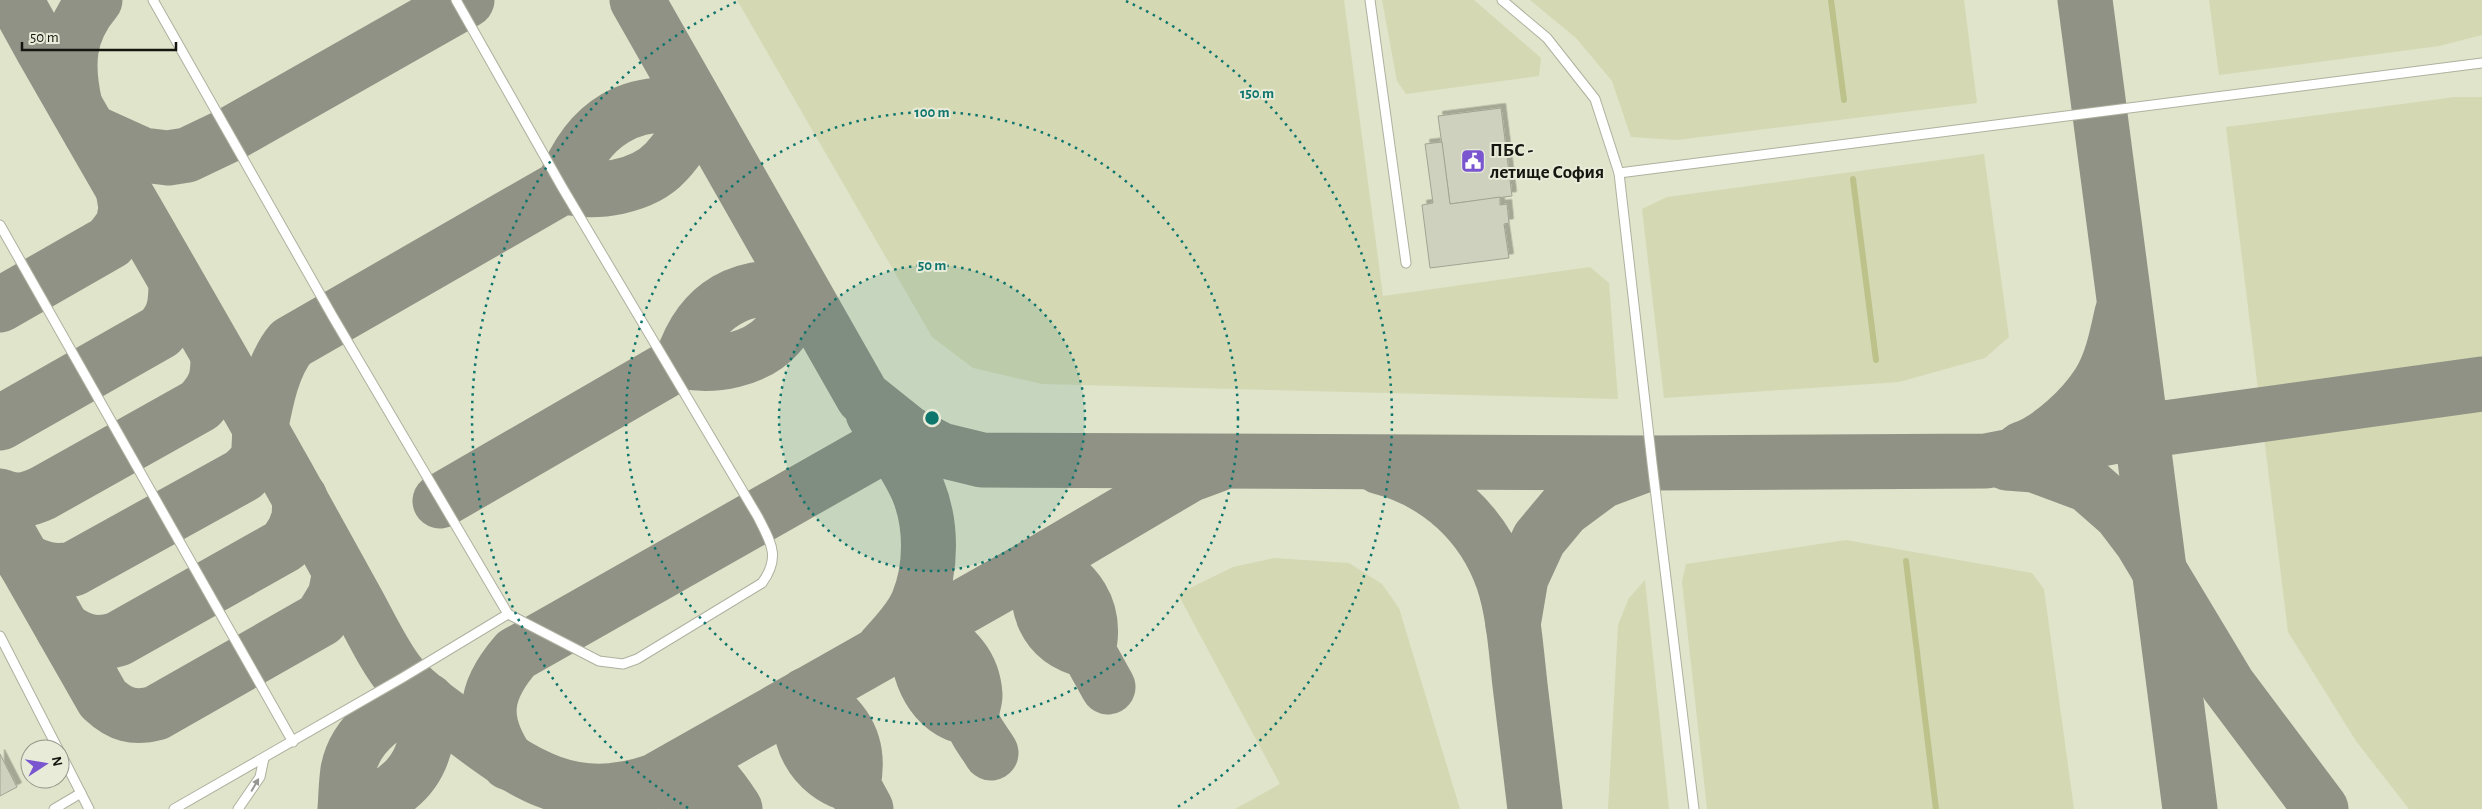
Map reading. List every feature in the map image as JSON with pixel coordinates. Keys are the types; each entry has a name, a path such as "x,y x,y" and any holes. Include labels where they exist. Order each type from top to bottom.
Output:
{"lane":[{"path":"153,0 333,317 508,614 599,661 623,664 637,659 762,583 770,573 774,559 771,544 758,517 562,187 456,0"},
{"path":"1370,0 1406,263"},
{"path":"1502,0 1547,38 1595,99 1619,173 1694,809"},
{"path":"1619,173 2482,63"},
{"path":"0,225 292,742"},
{"path":"174,809 292,742 508,614"},
{"path":"0,636 53,739"},
{"path":"238,809 260,777 264,758"},
{"path":"70,772 89,809"},
{"path":"54,809 81,793"}],"shaded area":[{"path":"0,0 2482,0 2482,809 0,809"},
{"path":"737,0 1344,0 1383,296 1590,267 1609,283 1618,399 1042,384 973,368 932,337"},
{"path":"1382,0 1474,0 1541,58 1539,76 1406,94 1397,81"},
{"path":"1530,0 1964,0 1977,103 1677,140 1631,137 1612,81 1576,38"},
{"path":"2209,0 2482,0 2482,35 2439,46 2219,75"},
{"path":"2455,97 2482,97 2482,360 2258,389 2226,127"},
{"path":"1984,154 2009,337 1985,358 1899,382 1664,398 1642,209 1667,197"},
{"path":"2482,408 2482,809 2409,809 2356,741 2288,632 2264,437"},
{"path":"1846,540 2032,573 2044,589 2074,809 1707,809 1682,582 1686,564"},
{"path":"1274,558 1349,563 1382,584 1399,608 1460,809 1235,809 1280,784 1178,594 1233,567"},
{"path":"1645,580 1669,809 1608,809 1618,625 1629,598"}],"building":[{"path":"1501,108 1512,196 1450,204 1438,116"},
{"path":"1442,142 1450,204 1500,197 1500,205 1507,204 1509,223 1504,224 1509,258 1430,268 1422,205 1433,203 1425,144"},
{"path":"0,754 17,787 0,796"}],"waterway":[{"path":"1831,0 1844,100"},
{"path":"1853,179 1876,360"},
{"path":"1906,561 1936,809"}],"taxiway":[{"path":"19,0 21,10 42,48 256,420 378,642 396,671 423,698 506,760 528,773 551,782 574,789 599,791 626,789 655,781 1038,564 1189,475 1216,465"},
{"path":"75,105 70,76 71,50 79,25 95,0"},
{"path":"90,131 143,155 168,158 187,155 229,135 467,0"},
{"path":"637,0 863,397 908,433 941,450 982,460 1652,463 1986,461 2143,431 2482,384"},
{"path":"2085,0 2190,809"},
{"path":"24,561 59,571 73,569 243,475 258,456 260,430 271,383 279,361 291,343 564,186 585,145 599,130 615,118 633,110 653,106 675,105 699,109 676,150 666,162 645,178 618,187 604,189 576,189 564,186"},
{"path":"0,305 110,242 123,225 126,208 123,189"},
{"path":"0,423 160,332 169,321 174,309 176,282"},
{"path":"440,501 682,361 690,341 700,324 726,300 742,293 760,289 801,290 795,308 786,325 769,344 758,351 733,360 720,362 694,363 682,361"},
{"path":"2022,449 2055,430 2092,393 2104,375 2111,358 2122,313"},
{"path":"0,496 22,500 43,493 200,405 213,388 218,356"},
{"path":"873,413 918,490 923,503 928,531 928,561 923,589 915,609 884,648"},
{"path":"509,763 493,734 489,707 497,681 516,654 890,442"},
{"path":"2007,463 2034,465 2088,485 2120,513 2142,542 2228,685 2321,809"},
{"path":"1513,625 1521,578 1539,539 1564,509 1602,481 1642,466"},
{"path":"1380,467 1421,483 1439,494 1471,523 1484,540 1494,559 1507,593 1512,618 1535,809"},
{"path":"63,629 89,642 118,639 285,545 294,531 299,518 300,498"},
{"path":"0,519 103,699 115,709 134,715 141,716 156,713 321,619 335,596 340,572"},
{"path":"1088,651 1060,639 1051,630 1040,607 1037,579 1038,564 1064,578 1074,587 1081,598 1087,609 1090,622 1088,651 1108,687"},
{"path":"971,718 956,714 945,708 929,689 920,665 918,653 922,629 951,647 965,663 970,673 975,695 972,713 973,723 991,753"},
{"path":"853,785 839,780 827,772 817,763 809,751 803,738 801,724 802,709 806,695 830,711 847,731 855,756 853,785 866,809"},
{"path":"345,809 348,770 358,744 377,723 389,715 401,708 428,701 426,740 421,756 413,770 403,783 389,793 373,802 353,809"},
{"path":"688,809 682,787 685,765 709,776 735,809"}],"place":[{"name":"ПБС - летище София","path":"1473,161"}]}
